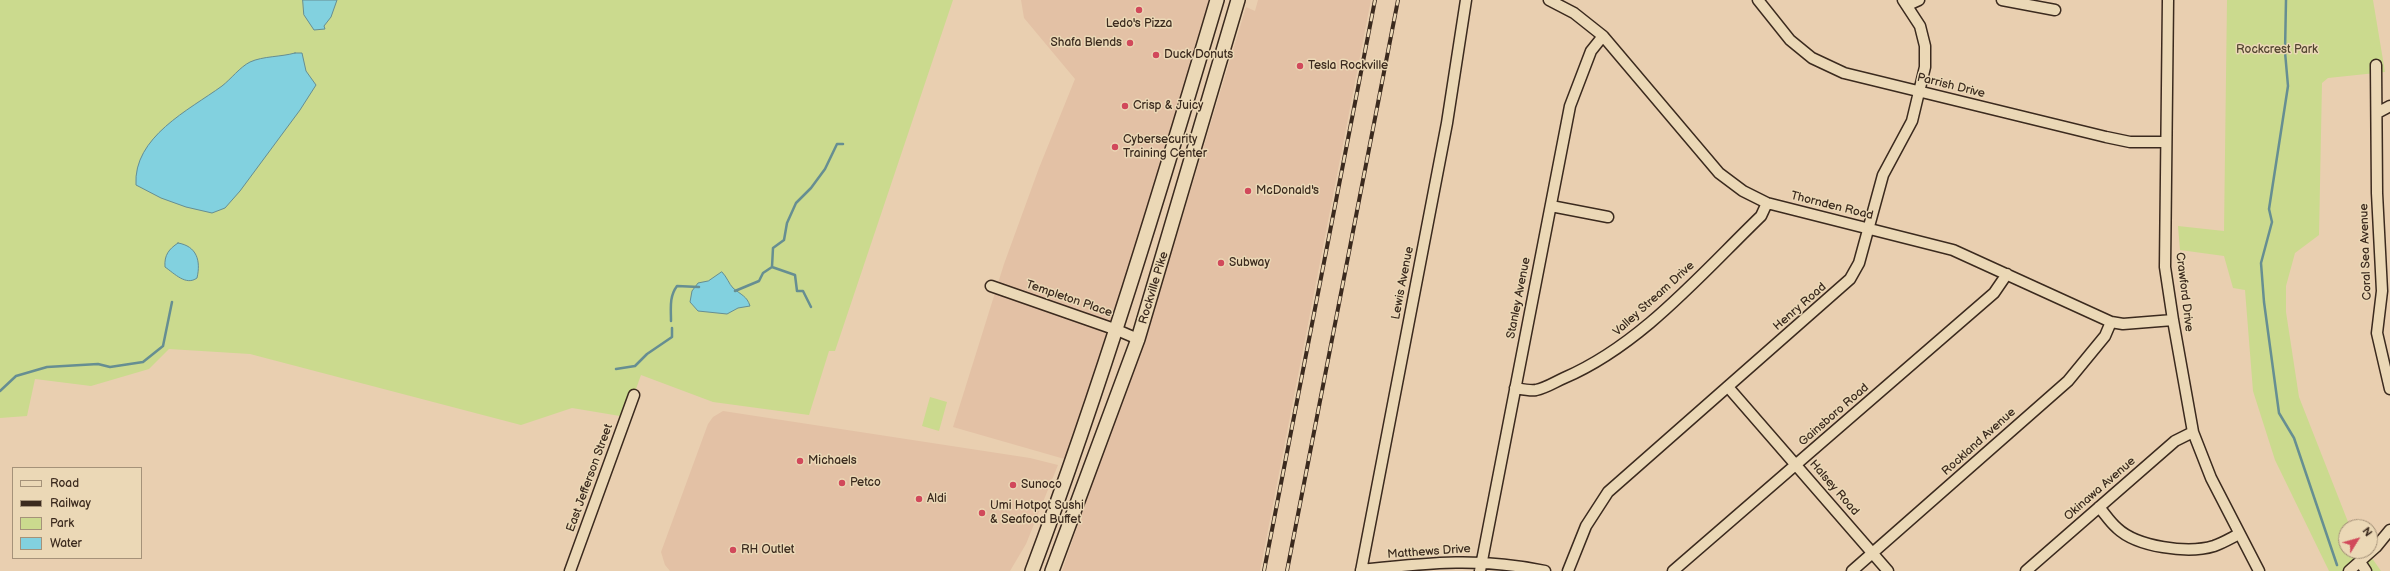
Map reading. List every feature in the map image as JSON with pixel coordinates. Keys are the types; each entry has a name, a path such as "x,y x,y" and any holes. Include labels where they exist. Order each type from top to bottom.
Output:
{"main road":[{"name":"Rockville Pike","path":"1032,571 1074,458 1117,330 1217,0"},
{"name":"Rockville Pike","path":"1052,571 1138,339 1238,0"}],"street":[{"name":"Lewis Avenue","path":"1361,570 1447,123 1466,0"},
{"name":"Thornden Road","path":"1549,0 1574,13 1603,36 1719,174 1743,191 1767,204 1870,228 1953,250 2111,322 2123,324 2174,320"},
{"name":"Parrish Drive","path":"1758,0 1790,40 1812,58 1844,73 2106,137 2130,142 2166,142"},
{"path":"1906,3 1918,0"},
{"path":"2002,0 2055,10"},
{"name":"Crawford Drive","path":"2168,0 2165,267 2193,432 2211,478 2259,571"},
{"name":"Henry Road","path":"1568,571 1586,526 1608,492 1850,278 1859,263 1870,228 1883,175 1912,121 1925,67 1925,46 1920,26 1906,3"},
{"name":"Stanley Avenue","path":"1481,566 1570,106 1591,51 1603,36"},
{"name":"Coral Sea Avenue","path":"2376,65 2377,193 2386,290 2377,333 2390,389"},
{"path":"2376,113 2390,106"},
{"name":"Valley Stream Drive","path":"1515,388 1534,390 1541,388 1579,372 1616,351 1667,307 1761,216 1767,204"},
{"path":"1551,206 1608,217"},
{"name":"Gainsboro Road","path":"1673,571 1994,293 2008,274"},
{"name":"Templeton Place","path":"991,286 1117,330 1138,339"},
{"name":"Rockland Avenue","path":"1852,571 2068,381 2105,336 2111,322"},
{"name":"Halsey Road","path":"1728,387 1888,571"},
{"name":"East Jefferson Street","path":"570,571 634,395"},
{"name":"Okinawa Avenue","path":"2026,571 2175,441 2193,432"},
{"path":"2099,507 2118,529 2134,539 2145,543 2189,550 2214,546 2239,534"},
{"path":"2349,571 2360,562 2390,530"},
{"name":"Matthews Drive","path":"1361,570 1451,561 1481,566 1515,565 1545,571"},
{"path":"2360,562 2366,571"}],"shaded area":[{"path":"1021,0 1213,0 1068,460 953,427 1004,264 1039,168 1075,79 1024,18"},
{"path":"1258,0 1371,0 1260,571 1062,571 1176,238 1246,7 1255,11"},
{"path":"723,411 1030,458 1058,465 1026,544 1010,571 670,571 665,565 661,552 708,424 713,417"}],"green space":[{"path":"0,0 953,0 835,351 829,351 809,415 713,402 641,375 626,417 572,408 521,425 250,354 169,349 149,369 91,386 35,379 27,416 0,418"},
{"name":"Rockcrest Park","path":"2227,0 2373,0 2385,72 2328,78 2322,83 2319,235 2295,253 2286,286 2286,312 2299,397 2347,519 2338,519 2338,559 2373,559 2381,571 2329,571 2275,460 2253,391 2245,290 2233,288 2224,256 2180,250 2178,226 2224,231"},
{"path":"930,397 947,402 939,431 922,426"}],"water":[{"path":"303,0 337,0 331,17 324,26 325,29 314,30 304,15"},
{"path":"302,53 306,71 316,85 300,110 240,191 225,208 212,213 186,207 161,198 136,185 137,168 144,153 153,139 179,115 222,86 250,62"},
{"path":"178,243 190,247 196,255 198,260 198,272 197,278 193,280 185,280 165,267 165,259 168,253"},
{"path":"722,272 733,288 745,298 750,306 738,308 727,314 698,311 690,302 692,291 698,283 708,281"}],"waterway":[{"path":"2286,0 2285,52 2288,86 2269,209 2272,222 2261,263 2264,302 2279,413 2294,438 2337,565"},
{"path":"772,267 773,248 784,240 787,223 796,203 811,188 825,169 837,144 843,144"},
{"path":"735,291 759,281 763,273 772,267 795,275 797,291 803,291 811,307"},
{"path":"671,321 672,298 674,290 677,286 699,287"},
{"path":"0,391 16,376 47,367 98,364 110,367 143,362 163,346 172,302"},
{"path":"616,369 635,366 647,354 672,337 672,328"}],"railway":[{"path":"1264,571 1375,0"},
{"path":"1287,571 1398,0"}],"place":[{"name":"Ledo's Pizza","path":"1139,10"},
{"name":"Shafa Blends","path":"1130,43"},
{"name":"Duck Donuts","path":"1156,55"},
{"name":"Tesla Rockville","path":"1300,66"},
{"name":"Crisp & Juicy","path":"1125,106"},
{"name":"Cybersecurity Training Center","path":"1115,147"},
{"name":"McDonald's","path":"1248,191"},
{"name":"Subway","path":"1221,263"},
{"name":"Michaels","path":"800,461"},
{"name":"Petco","path":"842,483"},
{"name":"Sunoco","path":"1013,485"},
{"name":"Aldi","path":"919,499"},
{"name":"Umi Hotpot Sushi & Seafood Buffet","path":"982,513"},
{"name":"RH Outlet","path":"733,550"}]}
